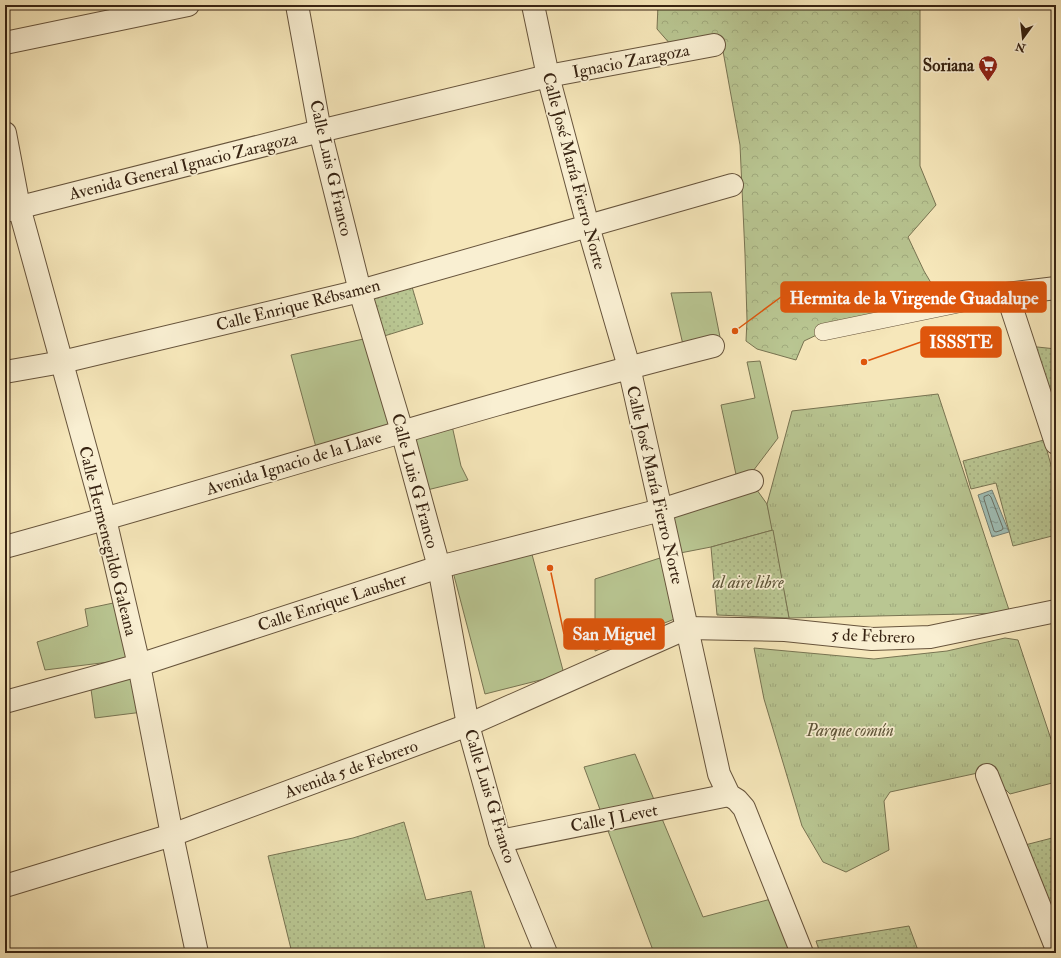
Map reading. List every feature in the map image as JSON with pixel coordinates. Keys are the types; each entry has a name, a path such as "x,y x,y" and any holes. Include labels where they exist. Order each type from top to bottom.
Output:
{"street":[{"path":"5,43 188,5"},
{"name":"Calle Luis G Franco","path":"297,5 320,131 360,291 402,431 439,567 468,725 500,841 546,953"},
{"name":"Calle José María Fierro Norte","path":"533,5 548,76 588,226 629,367 662,510 719,774 729,795 737,800 744,808 802,953"},
{"name":"Ignacio Zaragoza","path":"548,76 714,45"},
{"name":"Avenida General Ignacio Zaragoza","path":"12,209 320,131 548,76"},
{"name":"Calle Hermenegildo Galeana","path":"5,133 12,209 62,362 105,519 139,665 196,953"},
{"name":"Calle Enrique Rébsamen","path":"5,372 62,362 360,291 732,185"},
{"path":"823,332 1007,294 1056,288"},
{"path":"1007,294 1056,443"},
{"name":"Avenida Ignacio de la Llave","path":"5,547 402,431 629,367 713,346"},
{"name":"Calle Enrique Lausher","path":"5,702 139,665 439,567 662,510 752,481"},
{"name":"5 de Febrero","path":"687,628 785,630 872,639 930,637 1056,611"},
{"name":"Avenida 5 de Febrero","path":"5,886 172,835 468,725 687,628"},
{"path":"987,775 1056,947"},
{"name":"Calle J Levet","path":"500,841 729,795"}],"green space":[{"path":"658,5 920,5 920,166 936,205 908,237 924,271 940,298 911,314 823,332 804,341 796,360 757,349 746,341 747,320 745,254 740,145 721,40 671,45 657,29"},
{"path":"410,280 423,324 381,337 368,292"},
{"path":"711,292 721,342 684,349 671,293"},
{"path":"368,338 396,428 317,451 291,355"},
{"path":"1028,346 1056,349 1056,429"},
{"path":"760,361 778,438 750,475 737,479 721,405 755,398 747,362"},
{"path":"938,394 1010,613 789,618 767,504 792,411"},
{"path":"451,421 461,466 468,480 427,490 411,434"},
{"path":"1044,440 1056,483 1056,535 1013,546 996,483 971,489 963,461"},
{"path":"754,486 767,504 773,530 711,547 675,554 666,512"},
{"name":"al aire libre","path":"773,530 789,618 717,615 711,547"},
{"path":"530,547 564,674 485,694 452,568"},
{"path":"660,558 677,618 595,651 595,579"},
{"path":"118,602 133,659 45,670 37,642 88,626 85,609"},
{"name":"Parque común","path":"1005,638 1018,640 1056,754 1056,782 1010,794 987,771 890,792 884,801 889,850 846,872 823,862 802,826 764,699 754,648 874,659 947,651"},
{"path":"134,669 143,712 95,718 90,682"},
{"path":"635,754 703,917 771,899 791,953 654,953 584,767"},
{"path":"404,822 426,900 471,891 486,953 292,953 268,856 353,838"},
{"path":"1056,837 1056,927 1025,845"},
{"path":"909,926 919,953 820,953 816,941"}],"water":[{"path":"992,490 1009,532 992,537 978,495"}],"place":[{"name":"Soriana","path":"988,82"},
{"name":"Hermita de la Virgende Guadalupe","path":"735,331"},
{"name":"ISSSTE","path":"864,362"},
{"name":"San Miguel","path":"550,568"}]}
